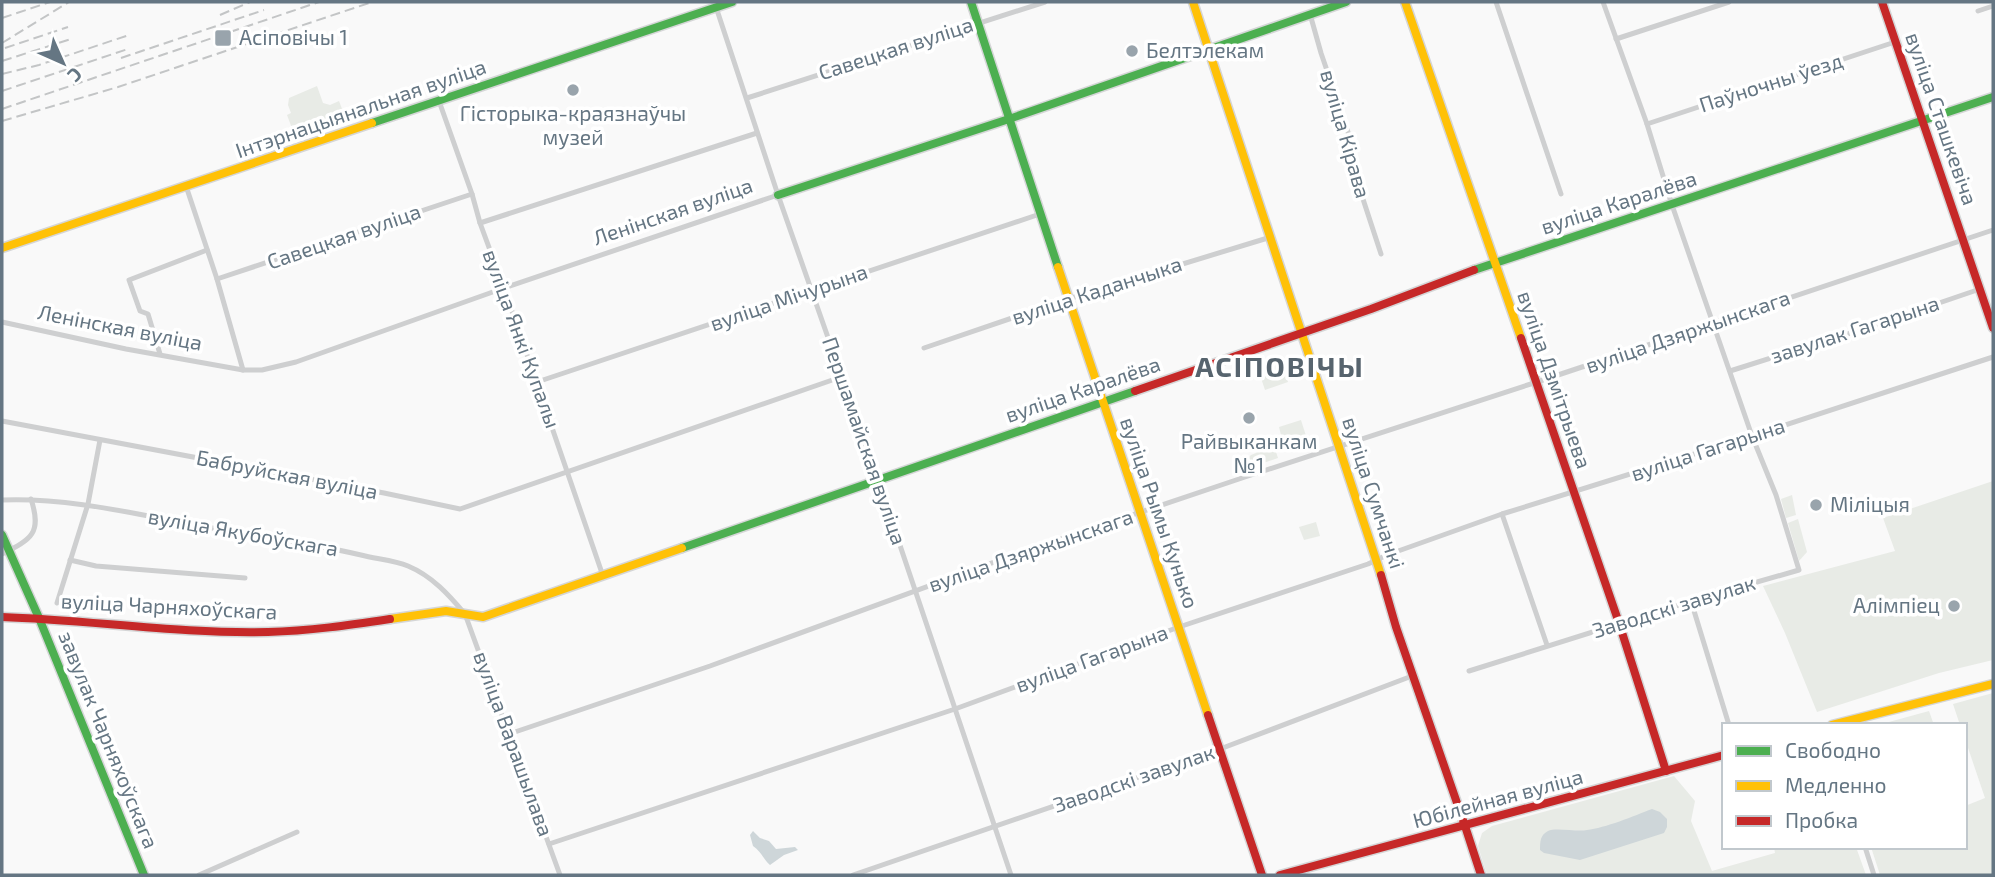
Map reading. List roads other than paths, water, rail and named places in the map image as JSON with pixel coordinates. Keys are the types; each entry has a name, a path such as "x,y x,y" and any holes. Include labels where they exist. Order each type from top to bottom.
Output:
{"street":[{"name":"Інтэрнацыянальная вуліца","path":"2,247 732,2"},
{"name":"вуліца Рымы Кунько","path":"971,2 1262,875"},
{"name":"Савецкая вуліца","path":"747,98 1045,2"},
{"name":"вуліца Сумчанкі","path":"1192,2 1377,561 1412,676 1481,875"},
{"name":"Ленінская вуліца","path":"2,322 243,370 262,370 296,362 504,288 1009,119 1346,2"},
{"name":"вуліца Дзмітрыева","path":"1405,2 1619,623 1666,771"},
{"path":"1496,2 1561,194"},
{"path":"1602,2 1647,124 1672,205 1752,436"},
{"path":"1616,39 1729,2"},
{"name":"вуліца Сташкевіча","path":"1882,2 1993,328"},
{"path":"1978,11 1993,6"},
{"name":"Першамайская вуліца","path":"716,7 1011,875"},
{"name":"вуліца Кірава","path":"1311,14 1348,132 1362,196 1381,254"},
{"name":"Паўночны ўезд","path":"1647,124 1895,42"},
{"name":"вуліца Каралёва","path":"339,626 446,611 483,617 1371,309 1496,262 1993,97"},
{"name":"вуліца Янкі Купалы","path":"439,101 603,576"},
{"path":"480,223 757,132"},
{"path":"186,186 243,370"},
{"name":"Савецкая вуліца","path":"217,279 472,194"},
{"name":"вуліца Мічурына","path":"537,382 1040,214"},
{"name":"вуліца Дзяржынскага","path":"509,734 710,666 1022,552 1993,230"},
{"name":"вуліца Каданчыка","path":"923,348 1068,299 1271,237"},
{"path":"160,354 148,314 140,311 129,280 207,250"},
{"name":"завулак Гагарына","path":"1730,371 1980,289"},
{"name":"вуліца Гагарына","path":"549,844 954,709 1179,627 1377,561 1502,514 1993,357"},
{"path":"568,472 841,377"},
{"name":"Бабруйская вуліца","path":"2,421 460,509 568,472"},
{"name":"Заводскі завулак","path":"1469,671 1798,570 1776,495 1752,436"},
{"path":"57,603 88,504 100,440"},
{"path":"6,552 35,530 37,519 31,499"},
{"name":"вуліца Якубоўскага","path":"2,500 31,499 88,504 316,545 407,566 431,579 465,614"},
{"path":"1502,514 1548,645"},
{"name":"вуліца Чарняхоўскага","path":"2,535 6,552 39,618"},
{"name":"вуліца Чарняхоўскага","path":"71,560 96,566 245,578"},
{"path":"1691,601 1728,723"},
{"name":"вуліца Варашылава","path":"465,614 560,875"},
{"name":"вуліца Чарняхоўскага","path":"2,617 237,632 339,626"},
{"name":"завулак Чарняхоўскага","path":"39,618 144,875"},
{"name":"Заводскі завулак","path":"853,875 1220,749 1412,676"},
{"path":"1840,723 1993,684"},
{"name":"Юбілейная вуліца","path":"1280,875 1722,756"},
{"path":"200,875 297,832"},
{"path":"1866,849 1874,875"}],"railway":[{"path":"2,18 50,2"},
{"path":"2,43 69,2"},
{"path":"220,15 250,2"},
{"path":"2,109 319,2"},
{"path":"2,121 118,87 372,2"},
{"path":"121,58 264,10"},
{"path":"5,48 68,27"},
{"path":"2,74 39,65 129,35"},
{"path":"2,61 71,39"},
{"path":"2,91 128,49"}],"place":[{"name":"Асіповічы 1","path":"223,38"},
{"name":"Белтэлекам","path":"1132,51"},
{"name":"Гісторыка-краязнаўчы музей","path":"573,90"},
{"name":"Райвыканкам №1","path":"1249,418"},
{"name":"Міліцыя","path":"1816,505"},
{"name":"Алімпіец","path":"1954,606"}],"district":[{"name":"АСІПОВІЧЫ","path":"1280,367"}]}
